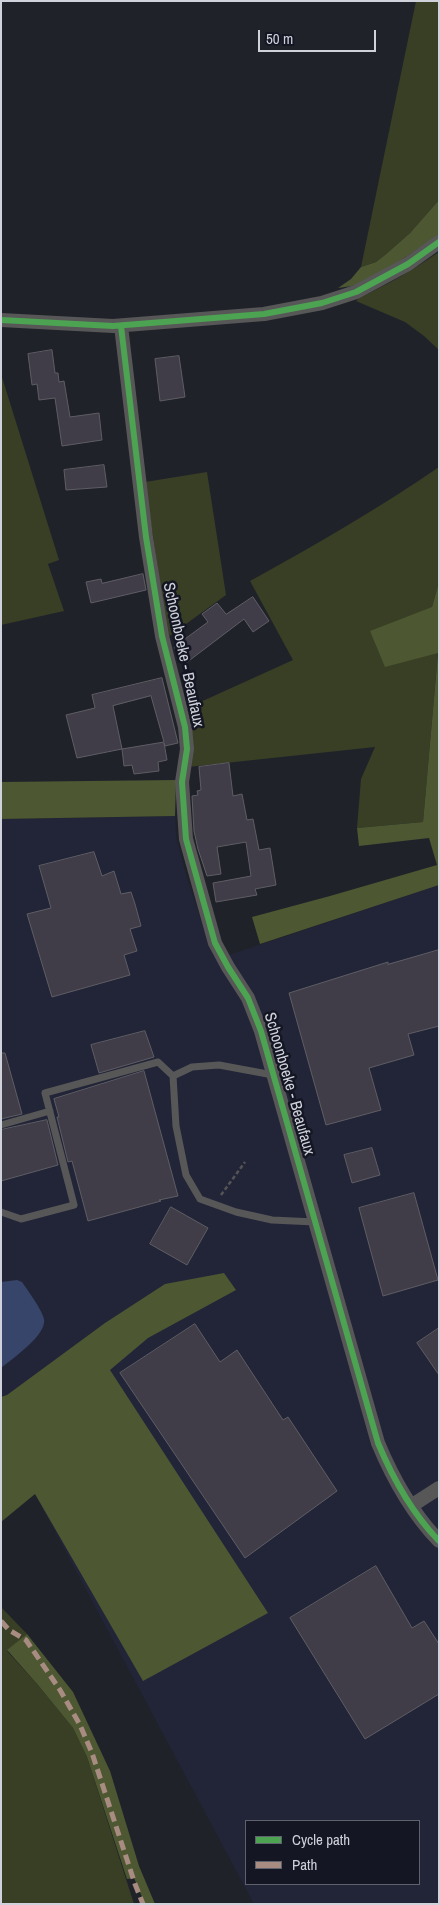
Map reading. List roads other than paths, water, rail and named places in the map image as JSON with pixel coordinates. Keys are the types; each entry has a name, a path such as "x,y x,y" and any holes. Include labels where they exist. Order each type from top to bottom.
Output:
{"street":[{"path":"1,320 121,326 264,314 330,301 356,292 408,264 439,242"},
{"name":"Schoonboeke - Beaufaux","path":"121,326 146,537 162,636 185,727 187,749 182,782 186,839 215,943 248,998 261,1032 371,1423 390,1470 426,1528 439,1541"},
{"path":"411,1506 439,1488"}],"lane":[{"path":"1,1212 21,1219 74,1205 46,1093 158,1062 173,1076 176,1126 186,1175 200,1198 236,1212 272,1220 315,1222"},
{"path":"173,1076 192,1067 219,1065 274,1076"},
{"path":"1,1125 50,1111"}],"water":[{"path":"17,1280 22,1282 37,1305 44,1319 44,1325 28,1346 1,1368 1,1282"}]}
